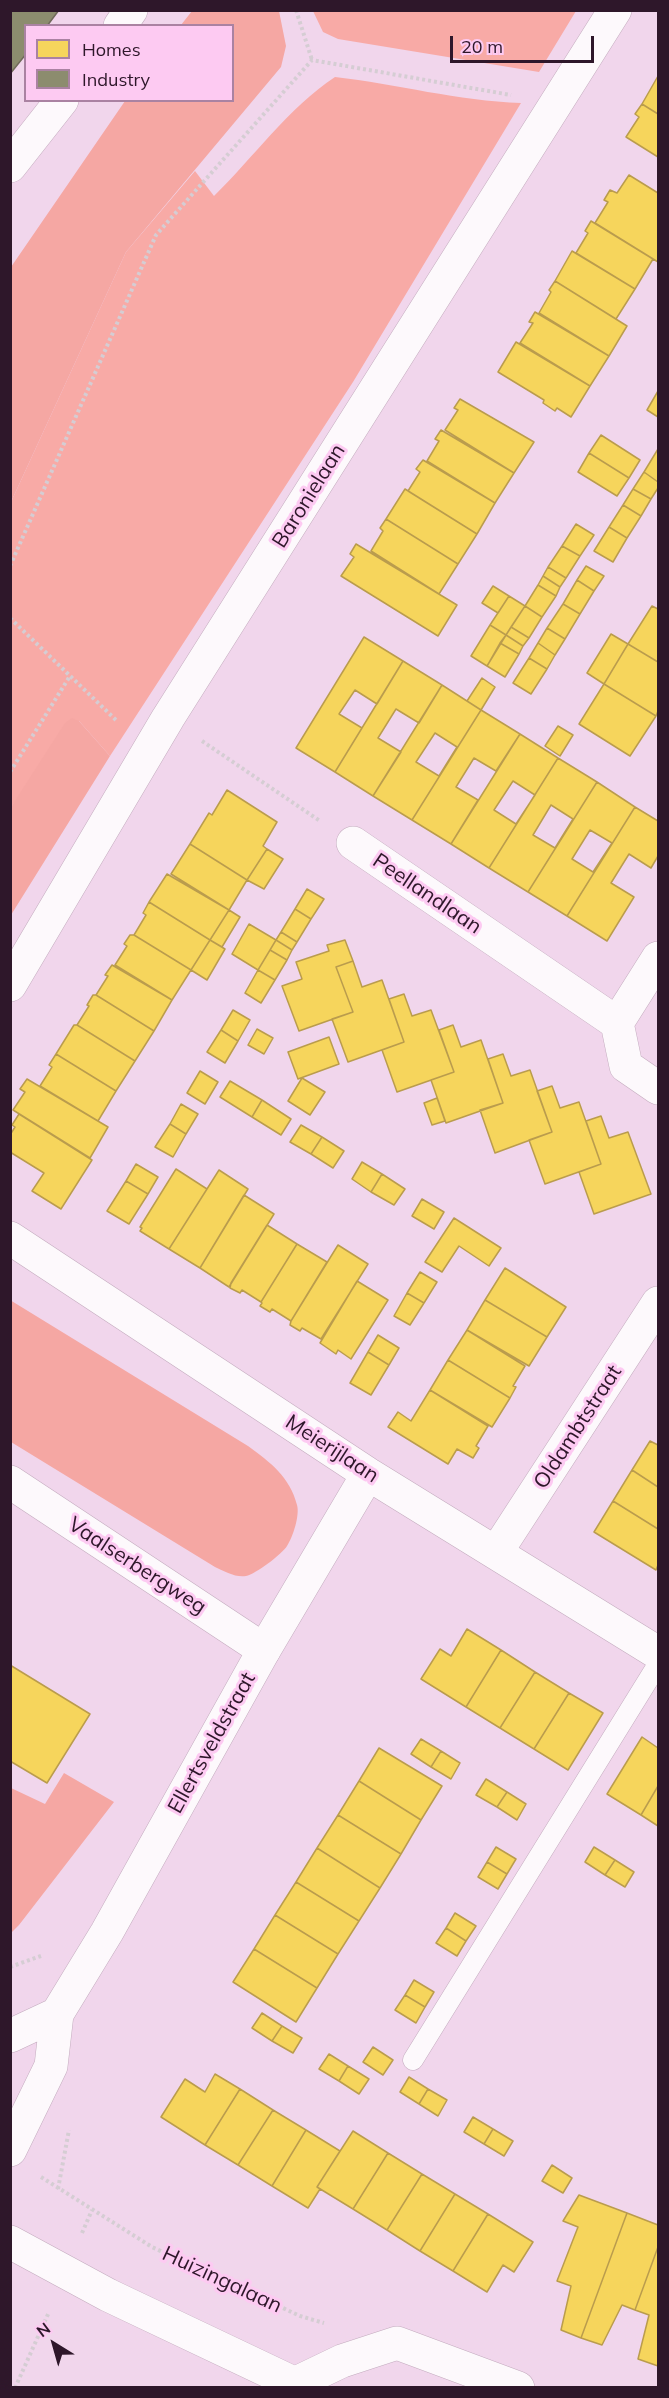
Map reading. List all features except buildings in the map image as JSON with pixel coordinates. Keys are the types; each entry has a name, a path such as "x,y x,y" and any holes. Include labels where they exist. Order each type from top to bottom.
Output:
{"street":[{"path":"121,24 131,10"},
{"name":"Baronielaan","path":"10,986 168,718 615,10"},
{"path":"10,166 60,102"},
{"name":"Peellandlaan","path":"353,843 617,1023"},
{"path":"658,958 617,1023 626,1066 658,1088"},
{"name":"Meierijlaan","path":"10,1238 368,1474 497,1551 658,1653"},
{"name":"Oldambtstraat","path":"497,1551 658,1303"},
{"name":"Ellertsveldstraat","path":"10,2150 51,2066 57,2014 107,1932 264,1650 368,1474"},
{"name":"Vaalserbergweg","path":"10,1482 264,1650"},
{"path":"10,2036 57,2014"},
{"path":"10,2242 108,2295 298,2386 342,2361 397,2343 518,2388"}],"lane":[{"path":"412,2060 658,1664"}],"path":[{"path":"296,10 312,60"},
{"path":"312,60 556,104"},
{"path":"10,566 156,235 312,60"},
{"path":"10,618 148,752"},
{"path":"10,772 70,676"},
{"name":"Peellandlaan","path":"168,718 353,843"},
{"name":"Huizingalaan","path":"58,2189 152,2247 300,2316 332,2325"}],"shaded area":[{"path":"313,10 576,11 539,72 338,39 323,32"},
{"path":"192,11 279,11 286,46 281,67 126,252 11,502 11,267 124,102 234,102 234,24 182,24"},
{"path":"335,77 451,96 521,103 353,382 110,756 79,721 11,807 11,502 126,252 195,171 214,196 302,103"},
{"path":"72,718 79,721 110,756 11,915 11,807 65,723"},
{"path":"10,1300 248,1446 271,1464 289,1486 298,1509 294,1532 284,1550 256,1572 246,1576 230,1574 11,1442"},
{"path":"64,1773 114,1802 11,1933 11,1788 45,1804"}]}
